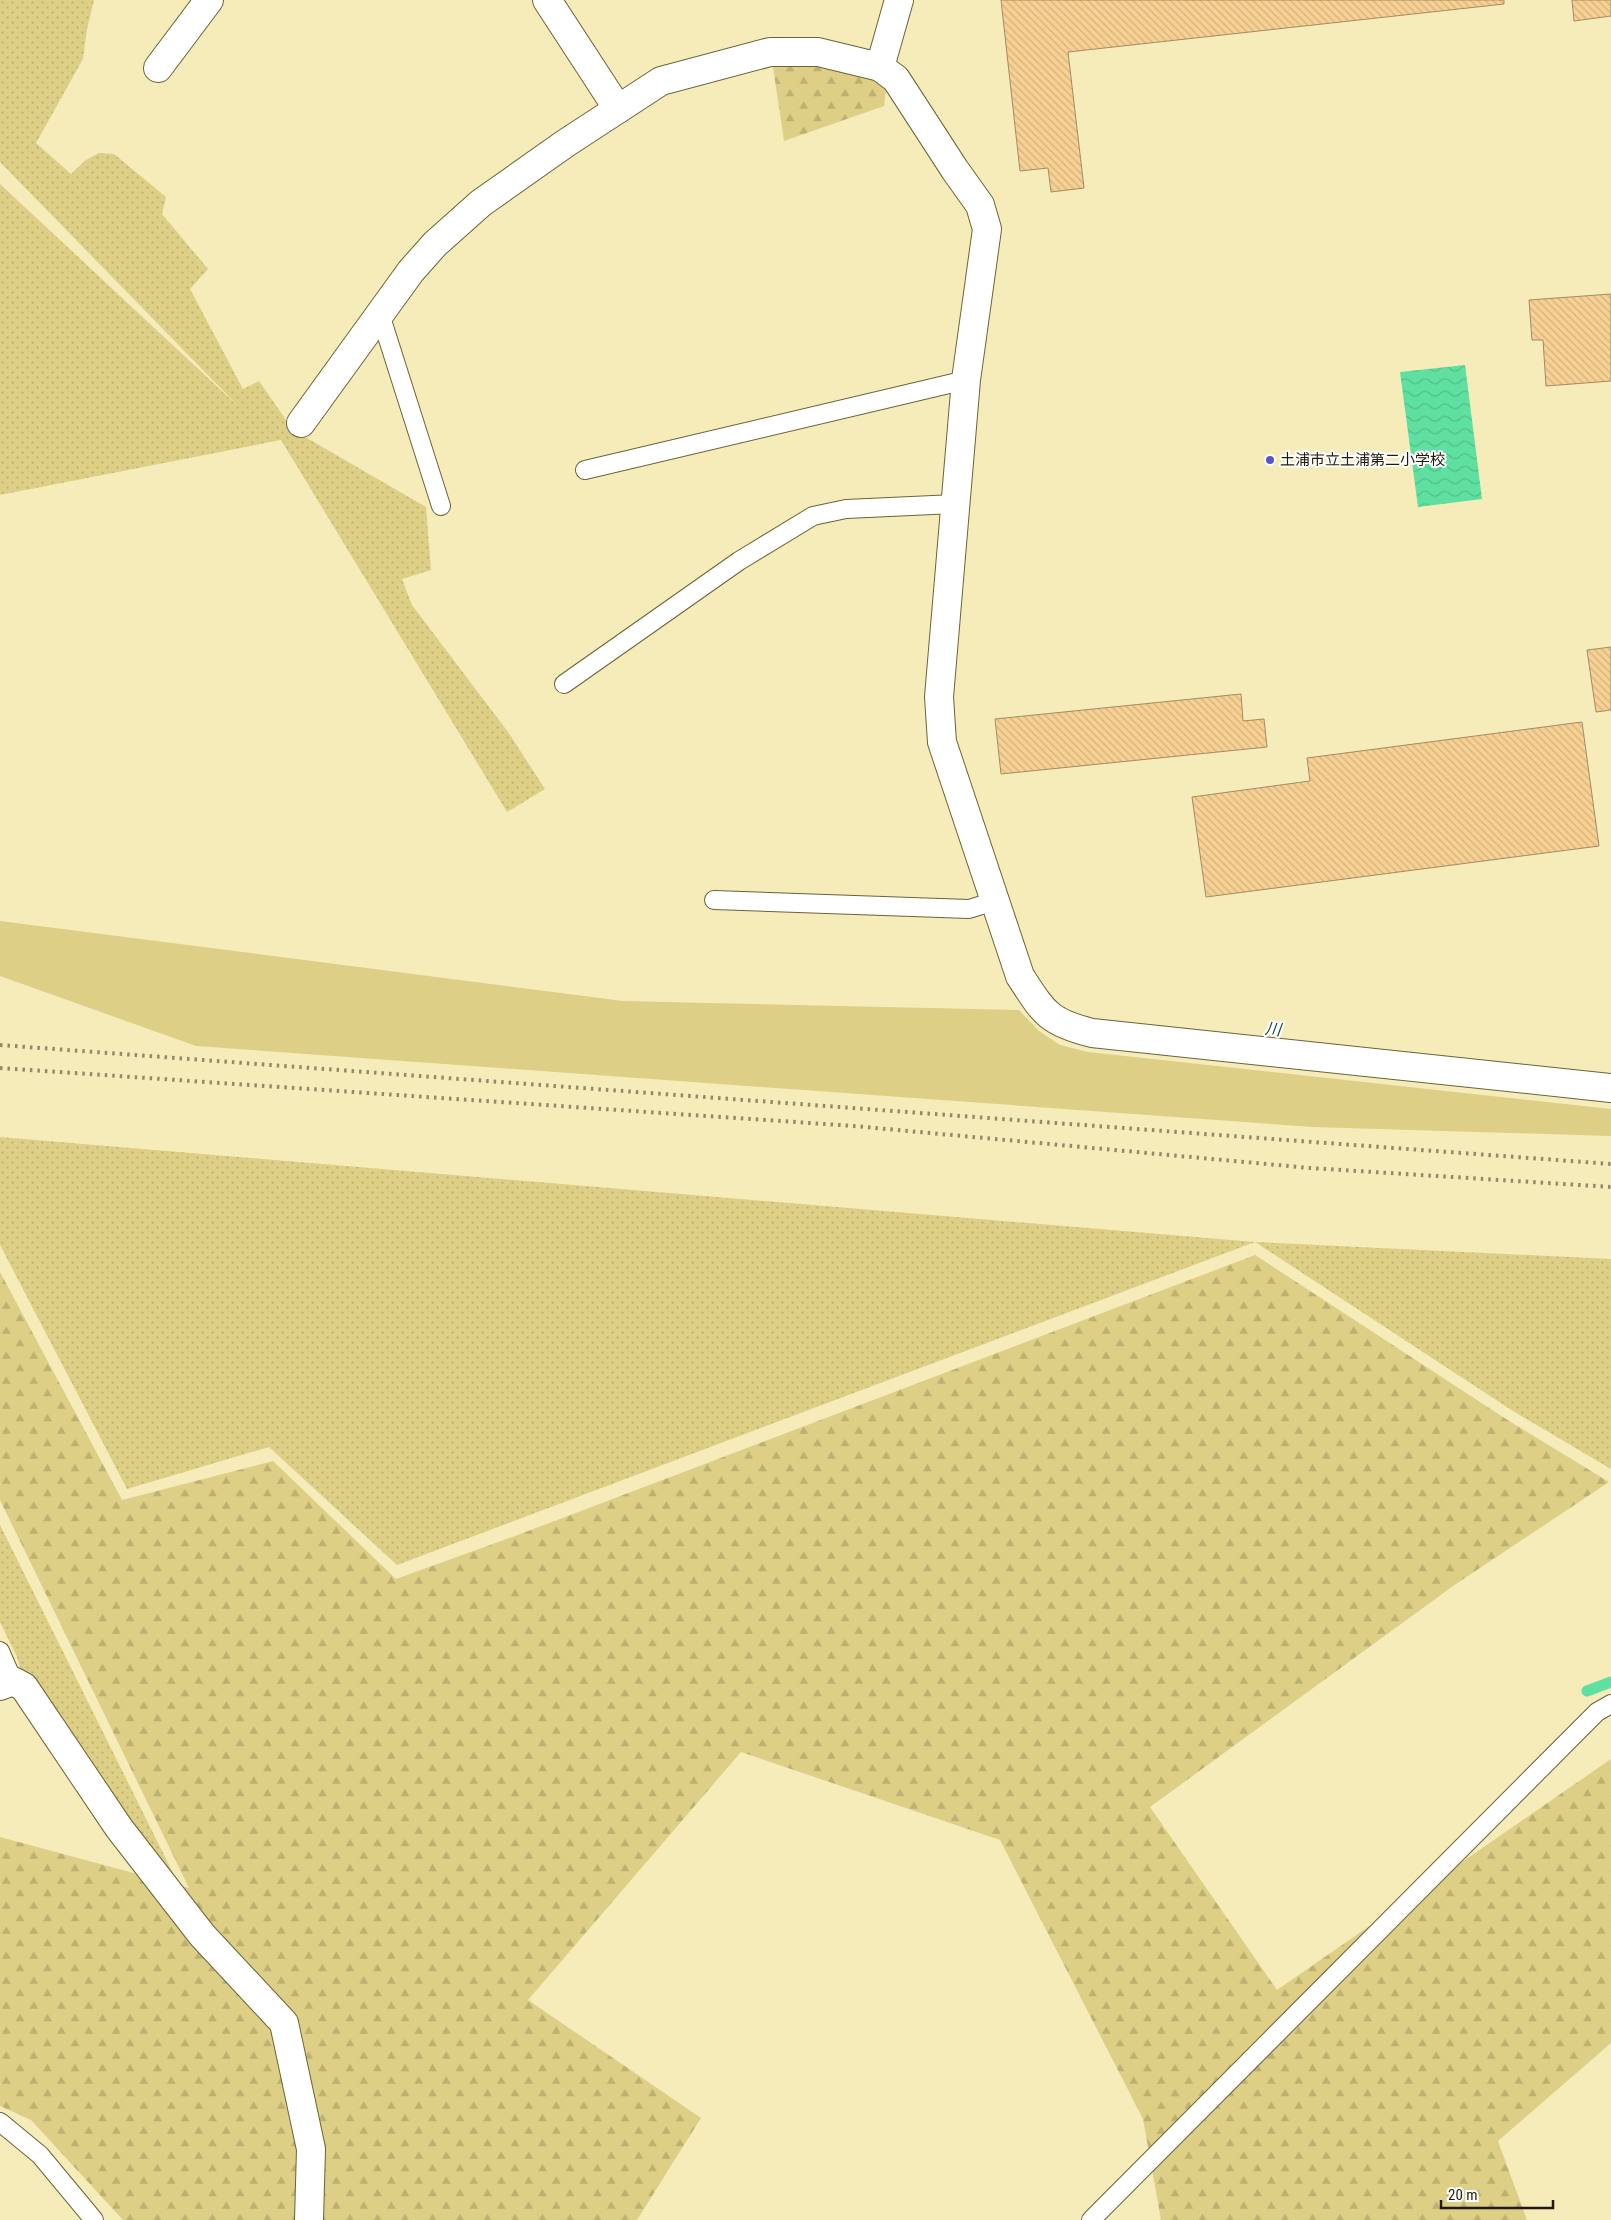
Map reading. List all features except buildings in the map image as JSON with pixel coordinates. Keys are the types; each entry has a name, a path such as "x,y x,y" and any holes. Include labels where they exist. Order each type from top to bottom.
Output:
{"street":[{"path":"158,68 209,0"},
{"path":"547,0 618,109"},
{"path":"880,67 899,0"},
{"path":"301,423 411,271 435,244 481,203 566,143 661,81 770,52 818,52 880,67 896,79 980,205 987,229 966,380 939,697 942,742 1020,976 1050,1016 1066,1027 1092,1033 1611,1088"},
{"path":"6,1684 24,1687 118,1828 202,1935 284,2023 311,2149 309,2220"}],"lane":[{"path":"380,314 441,506"},
{"path":"585,470 966,380"},
{"path":"564,684 738,561 813,516 846,509 955,504"},
{"path":"714,900 968,909 995,901"},
{"path":"0,1651 6,1684"},
{"path":"1091,2220 1597,1712 1611,1704"},
{"path":"0,2122 40,2155 94,2220"}],"green space":[{"path":"0,0 94,0 87,29 83,59 36,143 71,174 86,160 99,153 114,154 166,197 162,214 208,269 190,289 243,389 259,381 293,430 426,507 431,570 402,579 412,605 508,732 545,789 507,812 281,440 0,495 0,184 239,407 0,162"},
{"path":"816,65 872,77 886,90 884,106 784,141 773,67"},
{"path":"0,921 623,1001 1019,1010 1039,1031 1060,1045 1088,1052 1611,1109 1611,1136 1313,1127 196,1046 0,976"},
{"path":"0,1137 1255,1242 397,1565 269,1447 127,1489 0,1245"},
{"path":"1255,1242 1611,1259 1611,1469 1513,1411"},
{"path":"1255,1255 1506,1419 1609,1482 1453,1586 1150,1807 1277,1990 1611,1759 1611,2043 1498,2141 1527,2220 1161,2220 1143,2119 1000,1840 741,1752 528,2000 701,2118 637,2220 123,2220 31,2120 0,2106 0,1837 189,1888 0,1500 0,1272 122,1500 273,1461 396,1579 515,1536"},
{"path":"0,1525 174,1875 127,1818 36,1679 21,1672 17,1657 0,1622"}],"water":[{"path":"1465,365 1482,499 1418,507 1400,372"}],"waterway":[{"name":"川","path":"1587,1691 1611,1682"}],"railway":[{"path":"0,1045 1611,1164"},
{"path":"0,1068 854,1126 1310,1168 1611,1187"}],"place":[{"name":"土浦市立土浦第二小学校","path":"1270,460"}]}
